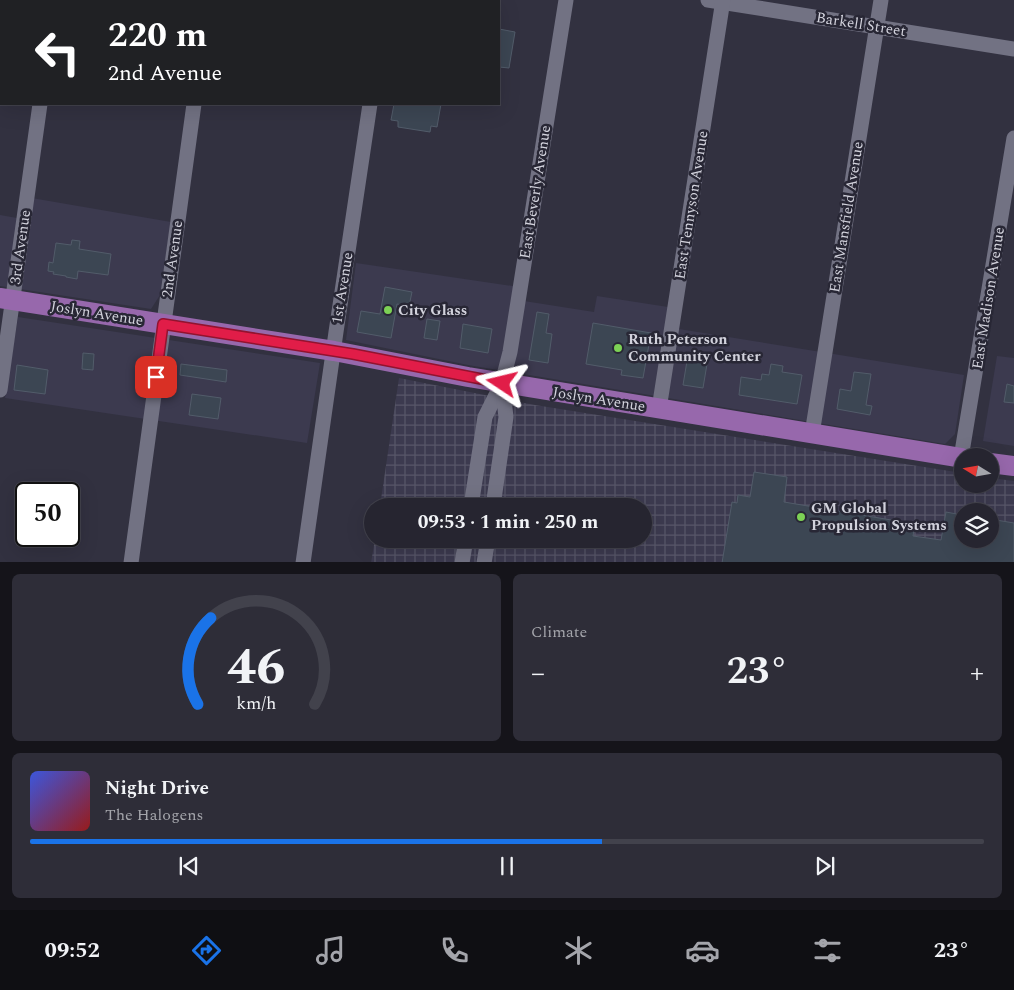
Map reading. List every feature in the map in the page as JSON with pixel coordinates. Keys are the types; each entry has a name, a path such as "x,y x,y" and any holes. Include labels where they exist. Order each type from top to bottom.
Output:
{"main road":[{"name":"Joslyn Avenue","path":"6,299 334,351 502,383 954,457"},
{"path":"999,464 1014,466"}],"street":[{"name":"East Beverly Avenue","path":"502,383 510,352 566,0"},
{"name":"East Mansfield Avenue","path":"812,434 881,0"},
{"name":"Barkell Street","path":"718,1 1014,49"},
{"name":"East Tennyson Avenue","path":"659,409 718,1"},
{"name":"3rd Avenue","path":"0,390 6,299 40,105"},
{"name":"2nd Avenue","path":"131,562 194,105"},
{"name":"1st Avenue","path":"303,562 370,105"},
{"name":"East Madison Avenue","path":"964,448 1014,138"},
{"path":"472,498 484,417 502,383"},
{"path":"494,498 506,417 502,383"},
{"path":"462,562 464,548"},
{"path":"484,562 486,548"}],"shaded area":[{"path":"20,196 171,222 160,295 151,309 0,286 0,215 17,218"},
{"path":"356,263 526,288 524,301 594,312 597,296 681,309 679,329 964,375 955,434 945,444 468,365 346,340"},
{"path":"18,317 320,363 307,443 5,398"},
{"path":"997,356 1014,358 1014,446 983,441"},
{"path":"399,378 535,405 954,472 954,493 999,493 999,479 1014,481 1014,562 371,562 374,548 652,548 652,498 381,498"}],"building":[{"path":"500,29 515,32 509,68 500,67"},
{"path":"394,105 441,105 437,127 431,126 430,132 398,127 398,121 391,120"},
{"path":"72,240 80,241 79,249 111,254 108,275 78,271 77,279 53,274 54,272 48,271 49,262 53,263 56,243 71,245"},
{"name":"City Glass","path":"385,287 412,292 409,306 397,304 391,338 357,332 361,311 380,314"},
{"path":"537,312 549,314 546,333 552,334 548,363 529,360"},
{"path":"427,319 440,321 437,340 424,338"},
{"name":"Ruth Peterson Community Center","path":"593,323 651,333 643,378 621,375 622,370 586,364"},
{"path":"463,324 492,329 488,353 460,348"},
{"path":"83,353 94,354 93,370 82,369"},
{"path":"688,355 708,358 703,388 683,385"},
{"path":"181,364 227,370 226,382 180,375"},
{"path":"771,364 783,366 782,372 802,375 797,404 739,395 741,377 761,380 762,374 769,375"},
{"path":"17,365 48,370 45,394 14,390"},
{"path":"854,372 871,374 866,405 872,406 870,415 837,409 840,389 851,391"},
{"path":"1007,384 1014,386 1014,403 1004,402"},
{"path":"192,394 221,398 218,419 189,415"},
{"name":"GM Global Propulsion Systems","path":"754,472 787,477 784,502 915,524 913,536 941,540 946,512 954,514 954,548 999,548 999,520 1014,523 1014,562 722,562 732,502 737,503 738,495 750,497"}],"place":[{"name":"City Glass","path":"388,310"},
{"name":"Ruth Peterson Community Center","path":"618,348"},
{"name":"GM Global Propulsion Systems","path":"801,517"}],"route":[{"path":"156,377 163,324 353,354 502,383"}]}
